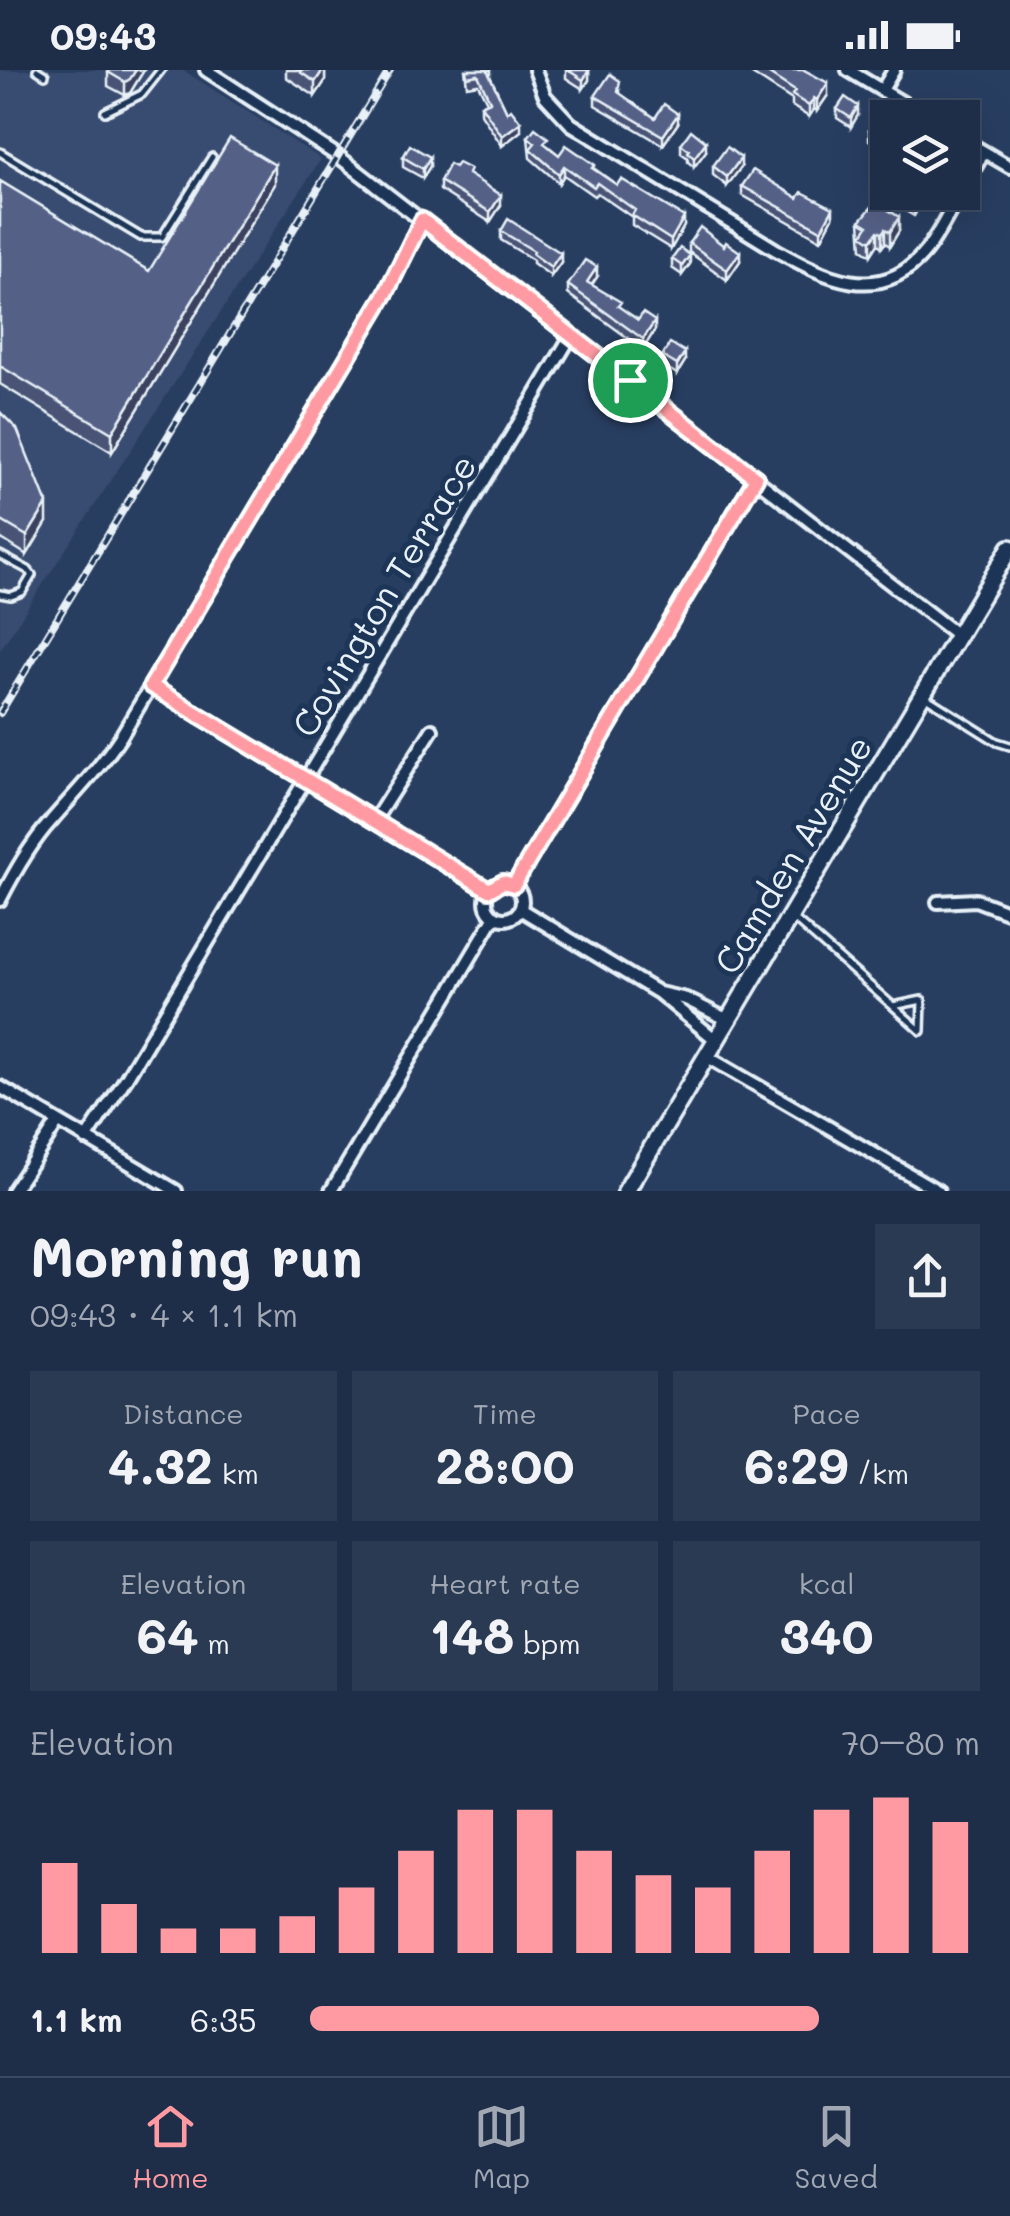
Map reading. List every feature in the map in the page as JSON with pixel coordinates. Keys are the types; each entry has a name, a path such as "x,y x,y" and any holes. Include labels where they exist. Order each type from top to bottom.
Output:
{"main road":[{"name":"Camden Avenue","path":"626,1191 1010,548"}],"street":[{"path":"206,70 303,131 422,220 958,634"},
{"path":"535,70 545,96 571,124 828,278 863,283 905,270 923,255 950,210"},
{"path":"848,70 898,100"},
{"path":"882,90 894,70"},
{"path":"980,150 1010,167"},
{"path":"980,159 984,152"},
{"path":"0,900 31,846 101,767 386,293 422,220"},
{"name":"Covington Terrace","path":"86,1138 571,336"},
{"path":"514,885 756,478"},
{"path":"151,686 489,890"},
{"path":"374,821 432,730"},
{"path":"503,882 514,885 522,896 520,910 506,919 495,916 486,902 489,890 503,882"},
{"path":"938,902 976,900 1010,913"},
{"path":"520,910 659,993 716,1040"},
{"path":"331,1191 495,916"},
{"path":"659,993 686,998 728,1020"},
{"path":"706,1056 938,1191"},
{"path":"0,1087 176,1191"},
{"path":"13,1191 58,1122"}],"lane":[{"path":"37,70 45,74"},
{"path":"105,112 142,94 161,70"},
{"path":"0,152 142,237 162,237 212,157"},
{"path":"0,555 32,576 22,592 0,594"},
{"path":"922,694 997,742 1010,746"},
{"path":"791,916 921,1031 922,1000 893,1006"}],"shaded area":[{"path":"0,70 183,70 321,159 0,650"}],"building":[{"path":"109,70 136,70 125,82"},
{"path":"297,70 323,70 315,82"},
{"path":"466,70 487,70 507,112 511,109 521,122 502,136 481,105 490,101 478,75 467,77"},
{"path":"568,70 589,70 583,80"},
{"path":"763,70 804,70 828,83 809,106 792,95 795,91"},
{"path":"610,74 620,81 618,92 655,118 664,104 678,114 663,136 595,96"},
{"path":"845,97 858,106 851,118 837,109"},
{"path":"535,128 548,138 544,143 559,155 566,145 617,185 621,179 684,217 671,240 632,215 635,210 597,183 594,187 564,166 559,174 530,149 535,143 528,137"},
{"path":"691,130 706,142 694,158 681,144"},
{"path":"230,138 275,165 112,433 0,366 0,181 149,271"},
{"path":"410,145 430,157 423,169 403,157"},
{"path":"727,147 741,158 727,177 713,166"},
{"path":"458,163 501,195 490,212 440,181 449,164 455,167"},
{"path":"753,170 798,198 802,192 833,208 821,230 742,186"},
{"path":"870,209 888,210 899,217 890,232 878,231 871,241 862,235 868,226 860,221"},
{"path":"508,219 561,253 551,267 534,251 501,231"},
{"path":"700,227 724,246 726,242 740,252 727,270 689,243"},
{"path":"680,248 690,255 682,266 672,259"},
{"path":"585,260 597,267 587,282 621,302 618,306 638,320 643,313 655,321 643,339 568,285"},
{"path":"670,343 685,352 677,365 662,356"},
{"path":"0,412 17,429 47,504 27,536 0,520"}],"railway":[{"path":"0,713 390,70"}],"route":[{"path":"422,220 630,380 756,478 514,885 503,882 489,890 151,686 386,293 422,220"}]}
